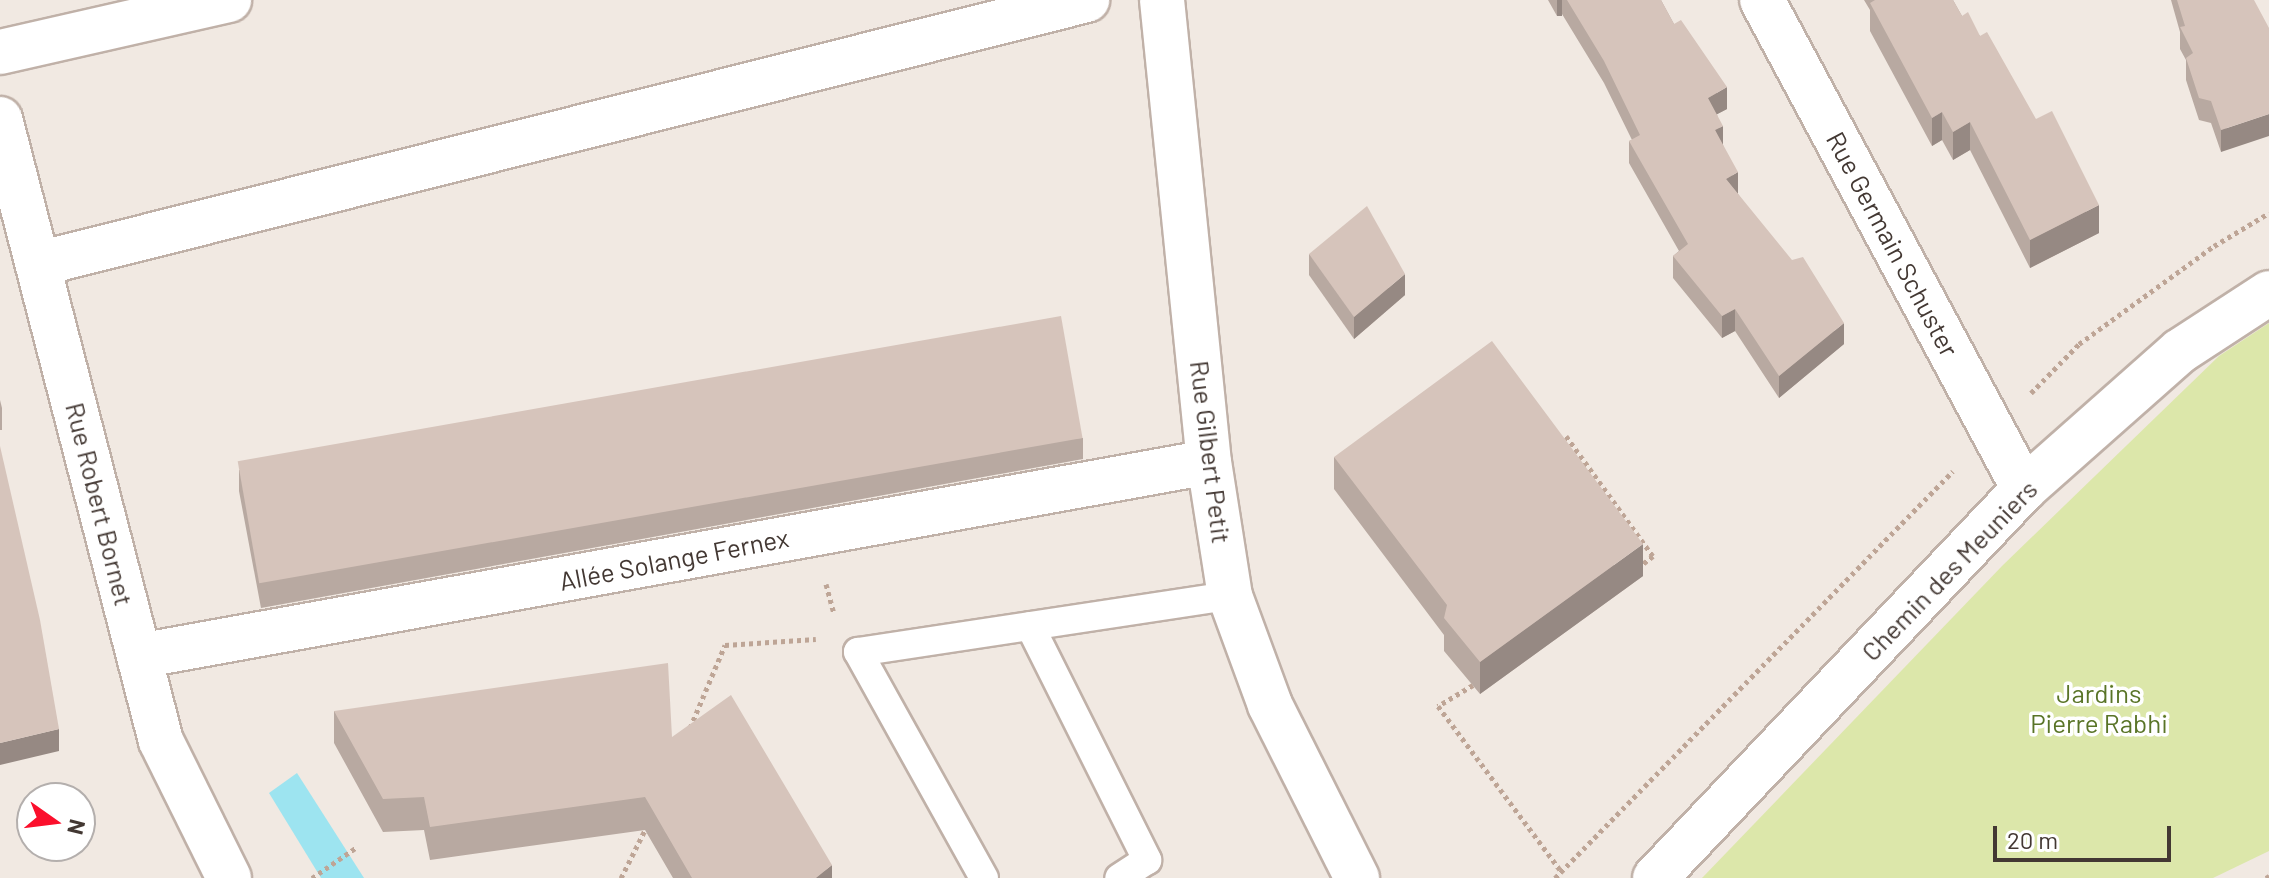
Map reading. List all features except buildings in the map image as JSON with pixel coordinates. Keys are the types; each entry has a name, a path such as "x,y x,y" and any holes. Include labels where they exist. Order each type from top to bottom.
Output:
{"street":[{"path":"0,52 229,0"},
{"path":"38,264 1087,0"},
{"name":"Rue Gilbert Petit","path":"1162,0 1209,462 1230,596 1270,705 1357,878"},
{"name":"Rue Germain Schuster","path":"1762,0 2024,489"},
{"name":"Rue Robert Bornet","path":"0,119 161,741 229,878"},
{"name":"Chemin des Meuniers","path":"1655,878 2024,489 2180,351 2269,293"},
{"name":"Allée Solange Fernex","path":"139,656 1209,462"}],"lane":[{"path":"984,878 858,652 1230,596"},
{"path":"1030,626 1147,860 1119,878"}],"path":[{"path":"1555,878 1826,598 2079,344 2214,246 2269,213"},
{"path":"1566,436 1653,556 1637,568"},
{"path":"812,533 836,623"},
{"path":"686,737 725,645 826,639"},
{"path":"1473,685 1438,706 1561,871"},
{"path":"621,878 645,830"},
{"path":"312,878 357,847"}],"green space":[{"name":"Jardins Pierre Rabhi","path":"2269,323 2269,851 2213,878 1702,878 2003,565 2219,356"}],"water":[{"path":"297,773 364,878 321,878 269,793"}]}
